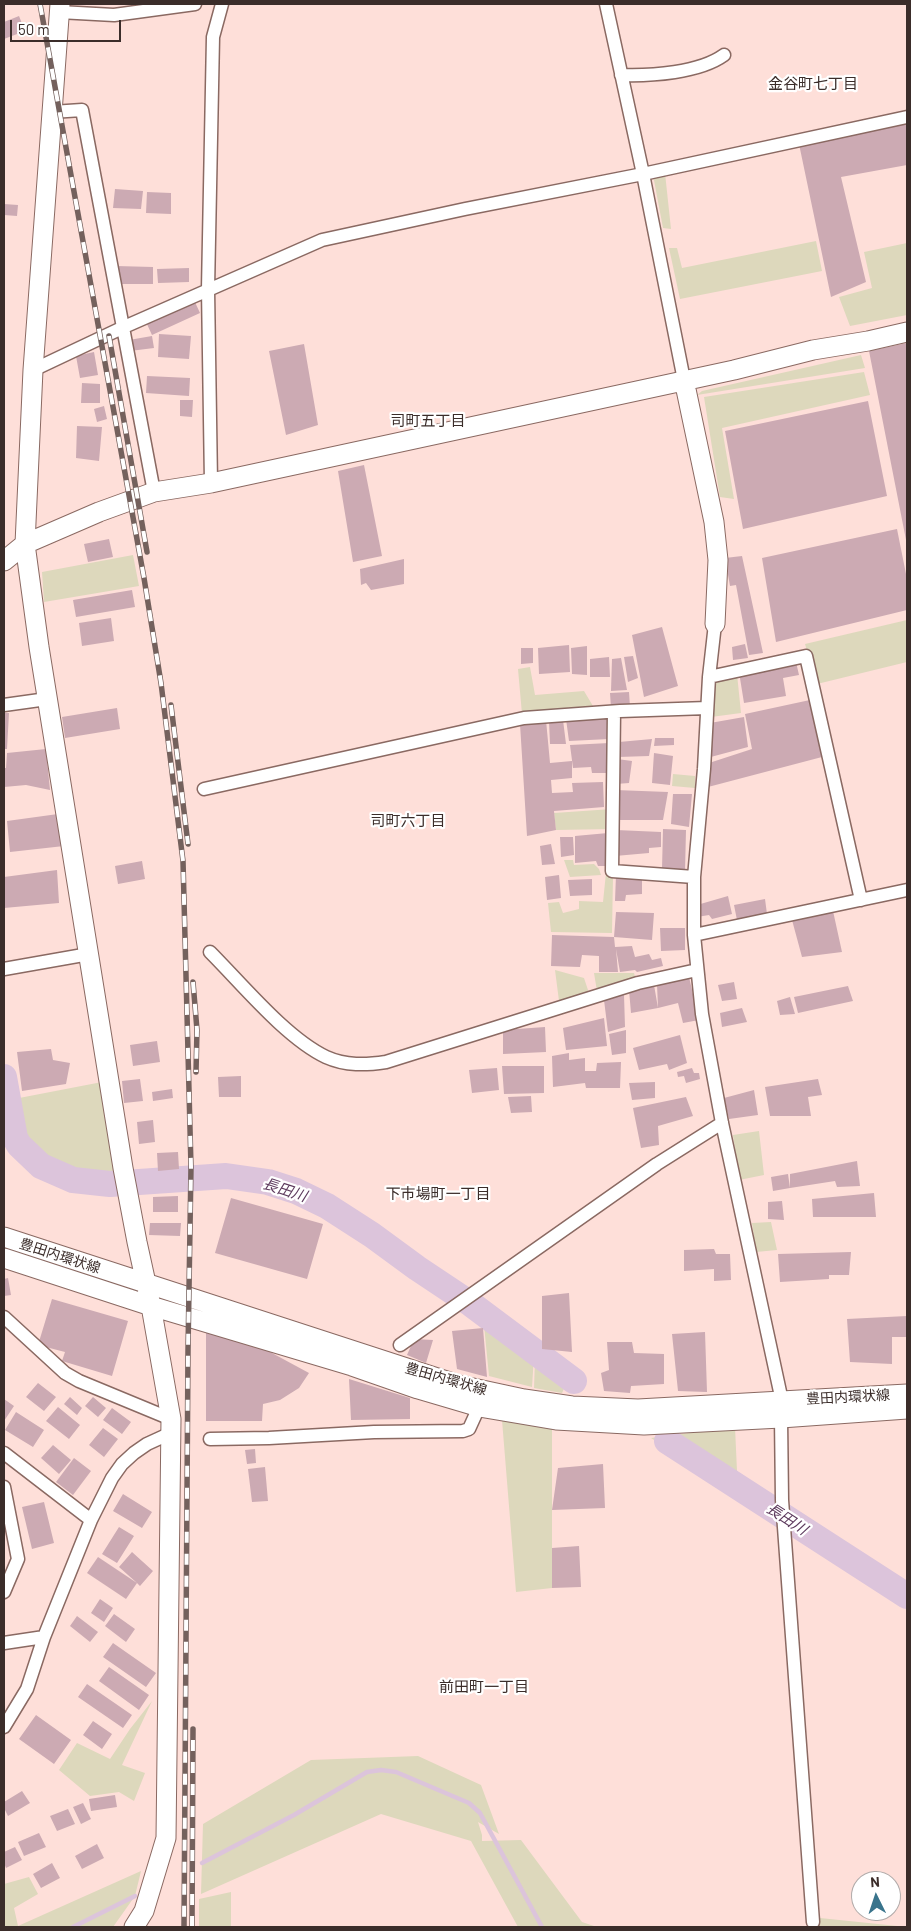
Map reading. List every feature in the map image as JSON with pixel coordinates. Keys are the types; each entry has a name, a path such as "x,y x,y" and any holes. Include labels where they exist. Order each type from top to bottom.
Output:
{"street":[{"path":"134,1927 144,1911 166,1838 171,1426 152,1306 123,1168 47,699 25,544 33,370 59,8 114,15 195,4"},
{"path":"211,482 208,289 213,38 222,4"},
{"path":"606,4 643,174 714,522 718,560 715,624 709,677 704,769 694,877 694,935 702,1014 722,1123 782,1410 782,1500 813,1922"},
{"path":"621,75 654,76 713,63 724,55"},
{"path":"52,112 82,110 154,492"},
{"path":"33,370 208,289 322,240 907,117"},
{"path":"4,561 25,544 99,512 154,492 211,482 684,380 813,350 868,341 907,332"},
{"path":"709,677 806,656 861,900"},
{"path":"4,705 47,699"},
{"path":"204,789 524,718 707,708"},
{"path":"614,712 612,871 694,877"},
{"path":"694,935 907,890"},
{"path":"210,952 290,1034 326,1057 363,1066 386,1062 620,988 697,970"},
{"path":"4,969 89,954"},
{"path":"400,1345 658,1164 722,1123"},
{"name":"豊田内環状線","path":"4,1237 459,1385 524,1399 572,1406 638,1409 907,1409"},
{"name":"豊田内環状線","path":"4,1258 152,1306 352,1366 418,1390 480,1407 556,1420 614,1424 675,1424 907,1394"},
{"path":"4,1317 65,1373 171,1426"},
{"path":"210,1438 269,1438 374,1432 463,1430 469,1429 480,1407"},
{"path":"4,1727 27,1689 44,1638 91,1520 112,1478 122,1464 171,1426"},
{"path":"4,1452 91,1520"},
{"path":"4,1487 18,1559 4,1592"},
{"path":"4,1643 44,1638"}],"shaded area":[{"path":"665,173 671,229 663,228 653,175"},
{"path":"816,241 822,271 680,299 669,248 677,248 682,268"},
{"path":"907,243 907,315 850,326 839,297 872,288 864,252"},
{"path":"861,355 865,368 697,395 702,391"},
{"path":"864,372 870,395 722,428 734,499 720,497 704,397"},
{"path":"133,555 139,586 44,602 42,572"},
{"path":"907,620 907,662 817,684 805,644"},
{"path":"530,667 535,695 584,691 593,706 522,714 518,669"},
{"path":"737,674 741,713 711,717 714,680"},
{"path":"673,774 695,776 695,788 672,786"},
{"path":"612,809 612,829 556,830 554,813"},
{"path":"564,860 573,860 574,865 594,864 599,869 601,875 570,877"},
{"path":"606,873 613,876 612,933 551,932 548,903 559,902 563,913 579,909 579,901 603,902"},
{"path":"555,970 584,978 589,993 559,1001"},
{"path":"594,973 634,973 636,980 597,991"},
{"path":"102,1082 115,1175 76,1173 42,1156 22,1138 14,1099"},
{"path":"759,1131 764,1175 739,1180 733,1135"},
{"path":"771,1222 777,1250 756,1252 752,1223"},
{"path":"484,1325 534,1356 532,1387 489,1376"},
{"path":"535,1359 567,1382 562,1393 534,1388"},
{"path":"502,1420 552,1426 552,1588 516,1592"},
{"path":"735,1427 737,1471 780,1504 778,1520 651,1438"},
{"path":"152,1701 122,1765 145,1773 134,1801 119,1792 90,1796 59,1770 77,1743 110,1759"},
{"path":"418,1756 481,1785 499,1834 478,1822 482,1841 521,1840 582,1922 597,1927 518,1927 471,1841 381,1814 201,1894 203,1824 311,1760"},
{"path":"141,1871 135,1896 113,1927 4,1927 4,1884 29,1877 38,1894 14,1908 18,1926"},
{"path":"231,1892 231,1927 199,1927 199,1899"},
{"path":"820,1918 907,1927 813,1927"}],"building":[{"path":"19,16 25,31 4,39 4,22"},
{"path":"907,122 907,165 841,177 866,282 831,297 799,144"},
{"path":"115,189 143,191 141,209 113,208"},
{"path":"147,192 171,193 171,214 146,213"},
{"path":"4,204 18,205 17,216 4,215"},
{"path":"116,266 153,267 153,284 116,284"},
{"path":"189,268 189,282 158,283 157,269"},
{"path":"194,300 200,313 152,335 146,322"},
{"path":"159,334 191,336 189,359 158,357"},
{"path":"152,336 154,348 130,351 129,340"},
{"path":"907,343 907,540 906,540 869,351"},
{"path":"304,344 318,425 286,435 269,351"},
{"path":"94,352 98,375 80,378 76,356"},
{"path":"147,376 190,378 189,396 146,393"},
{"path":"82,383 100,384 100,403 81,403"},
{"path":"180,400 193,400 192,417 180,416"},
{"path":"868,401 887,496 743,529 725,431"},
{"path":"104,406 107,419 97,422 94,409"},
{"path":"77,426 102,427 99,461 76,458"},
{"path":"364,465 382,556 353,562 338,471"},
{"path":"897,529 907,579 907,610 776,642 762,558"},
{"path":"109,539 113,557 88,562 84,544"},
{"path":"742,556 763,653 749,655 736,585 730,586 725,558"},
{"path":"404,559 404,584 371,590 366,583 361,585 360,569"},
{"path":"132,590 135,607 76,617 73,600"},
{"path":"111,618 114,641 82,646 79,623"},
{"path":"662,627 678,686 644,697 632,635"},
{"path":"745,644 748,658 733,660 732,647"},
{"path":"569,645 570,672 539,674 538,648"},
{"path":"587,646 587,675 572,674 571,648"},
{"path":"521,648 533,648 533,663 521,664"},
{"path":"633,656 638,678 628,682 624,657"},
{"path":"609,657 610,677 590,677 590,659"},
{"path":"621,658 627,690 611,691 612,659"},
{"path":"796,662 799,675 783,678 786,696 744,703 739,672"},
{"path":"629,692 630,707 611,708 610,693"},
{"path":"810,700 822,757 708,787 709,763 752,749 745,714"},
{"path":"117,708 120,729 65,738 62,717"},
{"path":"4,713 9,713 7,749 4,749"},
{"path":"607,717 609,739 569,741 566,719"},
{"path":"744,717 748,747 707,758 710,723"},
{"path":"546,720 550,763 572,761 572,778 551,780 552,793 573,792 572,783 603,782 604,807 554,811 556,830 527,836 520,724"},
{"path":"563,720 566,744 550,744 549,721"},
{"path":"655,738 674,738 674,745 654,746"},
{"path":"652,739 649,756 618,757 619,742"},
{"path":"609,743 609,773 592,773 591,767 573,768 570,745"},
{"path":"46,749 50,790 26,785 4,787 4,768 6,768 7,753"},
{"path":"654,753 673,756 670,785 652,783"},
{"path":"617,759 632,761 629,783 616,784"},
{"path":"615,790 668,792 663,820 615,820"},
{"path":"673,794 692,794 689,827 671,824"},
{"path":"58,814 64,846 10,852 7,821"},
{"path":"663,829 686,830 685,872 662,869"},
{"path":"616,830 661,832 661,847 649,848 649,853 615,856"},
{"path":"608,833 608,866 598,866 596,861 575,863 575,836"},
{"path":"560,837 573,837 574,855 561,857"},
{"path":"551,844 555,864 542,865 540,846"},
{"path":"142,861 145,879 118,884 115,866"},
{"path":"57,870 59,903 4,908 4,877"},
{"path":"559,875 561,898 547,900 545,877"},
{"path":"616,875 642,877 642,894 626,895 625,901 615,901"},
{"path":"592,879 592,895 570,896 568,880"},
{"path":"728,896 732,914 712,919 709,915 697,917 697,905"},
{"path":"765,899 767,914 737,920 734,905"},
{"path":"833,911 842,952 802,957 792,920"},
{"path":"616,912 654,913 652,940 614,937"},
{"path":"660,928 685,928 685,950 661,951"},
{"path":"552,935 614,937 615,947 632,946 635,957 649,954 652,960 661,958 663,966 637,972 635,970 620,972 616,949 618,972 599,972 599,956 582,955 580,967 551,966"},
{"path":"689,977 699,1020 683,1023 678,1003 658,1008 657,984"},
{"path":"734,982 737,999 722,1001 718,985"},
{"path":"654,985 658,1008 631,1013 629,990"},
{"path":"848,986 853,1001 798,1013 794,997"},
{"path":"624,995 625,1027 608,1032 604,1000"},
{"path":"790,997 795,1014 780,1015 777,1001"},
{"path":"742,1008 747,1022 722,1027 720,1013"},
{"path":"604,1018 607,1046 566,1050 563,1028"},
{"path":"545,1027 546,1052 503,1054 503,1030"},
{"path":"626,1030 626,1053 612,1055 609,1034"},
{"path":"680,1035 687,1063 669,1070 667,1064 639,1070 633,1048"},
{"path":"157,1041 160,1062 133,1066 130,1045"},
{"path":"51,1049 53,1060 70,1063 66,1084 22,1091 17,1052"},
{"path":"569,1053 569,1060 585,1058 585,1071 596,1071 597,1063 621,1062 620,1088 586,1088 585,1083 553,1087 552,1056"},
{"path":"502,1066 544,1066 544,1093 504,1094"},
{"path":"497,1068 499,1090 472,1093 469,1070"},
{"path":"692,1068 694,1073 699,1073 700,1079 686,1083 684,1076 678,1077 677,1072"},
{"path":"241,1076 241,1097 219,1097 218,1077"},
{"path":"140,1079 143,1101 124,1103 122,1081"},
{"path":"818,1079 822,1095 808,1097 811,1116 770,1116 765,1087"},
{"path":"655,1082 655,1098 632,1100 629,1083"},
{"path":"172,1089 173,1098 153,1101 152,1092"},
{"path":"754,1090 758,1115 729,1119 724,1098"},
{"path":"531,1096 532,1112 511,1113 508,1097"},
{"path":"686,1097 693,1116 658,1126 659,1145 641,1148 633,1108"},
{"path":"153,1120 155,1142 139,1144 137,1122"},
{"path":"178,1152 179,1169 158,1171 157,1153"},
{"path":"857,1161 860,1186 837,1187 835,1181 790,1188 790,1174"},
{"path":"788,1174 790,1188 773,1191 771,1177"},
{"path":"874,1193 876,1217 813,1217 812,1199"},
{"path":"178,1196 178,1212 153,1212 153,1197"},
{"path":"231,1198 323,1224 307,1279 215,1253"},
{"path":"782,1201 784,1220 768,1219 768,1202"},
{"path":"150,1223 181,1223 180,1236 149,1235"},
{"path":"714,1249 716,1254 730,1254 731,1280 714,1281 714,1269 684,1271 684,1250"},
{"path":"851,1252 849,1275 829,1275 829,1279 780,1282 778,1254"},
{"path":"8,1278 11,1295 4,1296 4,1279"},
{"path":"569,1293 572,1352 542,1349 542,1296"},
{"path":"52,1299 128,1321 112,1376 62,1361 65,1352 38,1345"},
{"path":"907,1316 907,1337 892,1337 892,1364 850,1362 847,1319"},
{"path":"483,1328 487,1377 457,1369 452,1331"},
{"path":"206,1331 259,1346 309,1373 299,1388 280,1400 263,1404 262,1421 206,1421"},
{"path":"705,1332 707,1392 678,1391 672,1334"},
{"path":"414,1339 433,1340 426,1363 407,1355"},
{"path":"607,1342 632,1342 634,1353 664,1354 664,1384 631,1386 630,1393 604,1391 601,1373 609,1370"},
{"path":"349,1379 410,1398 410,1419 351,1420"},
{"path":"38,1383 56,1397 44,1411 26,1397"},
{"path":"70,1397 82,1408 77,1415 64,1404"},
{"path":"93,1397 106,1408 98,1417 85,1406"},
{"path":"4,1399 14,1406 4,1421"},
{"path":"58,1407 80,1425 69,1439 46,1421"},
{"path":"112,1408 131,1422 122,1434 103,1420"},
{"path":"16,1412 44,1430 33,1447 5,1430"},
{"path":"103,1428 118,1439 104,1457 89,1445"},
{"path":"53,1445 71,1460 59,1474 41,1458"},
{"path":"255,1449 256,1463 247,1464 245,1450"},
{"path":"74,1458 91,1471 73,1495 56,1482"},
{"path":"603,1464 605,1508 552,1510 558,1468"},
{"path":"265,1467 268,1501 252,1502 248,1469"},
{"path":"123,1494 152,1512 142,1528 113,1511"},
{"path":"44,1502 54,1543 32,1549 22,1507"},
{"path":"119,1527 134,1536 117,1563 102,1554"},
{"path":"579,1546 581,1587 552,1588 552,1548"},
{"path":"132,1552 153,1571 140,1586 119,1567"},
{"path":"98,1557 137,1583 126,1599 87,1573"},
{"path":"100,1599 113,1608 104,1622 91,1613"},
{"path":"114,1614 135,1629 126,1642 105,1626"},
{"path":"77,1616 98,1632 90,1642 70,1626"},
{"path":"113,1643 156,1673 146,1687 103,1657"},
{"path":"109,1667 149,1695 139,1710 99,1681"},
{"path":"87,1684 132,1715 123,1728 78,1697"},
{"path":"36,1715 71,1740 54,1764 19,1739"},
{"path":"93,1721 112,1734 102,1749 83,1735"},
{"path":"22,1791 30,1803 8,1816 4,1808 4,1802"},
{"path":"115,1795 117,1807 91,1811 89,1799"},
{"path":"83,1803 91,1819 81,1824 73,1807"},
{"path":"68,1809 75,1824 57,1831 50,1816"},
{"path":"39,1833 46,1847 24,1856 18,1842"},
{"path":"97,1844 104,1858 82,1869 75,1856"},
{"path":"15,1847 22,1860 6,1868 4,1852"},
{"path":"52,1863 60,1878 41,1888 33,1874"}],"waterway":[{"name":"長田川","path":"4,1077 15,1138 19,1145 41,1166 73,1180 110,1184 226,1176 268,1182 296,1191 327,1206 372,1235 471,1304 574,1381"},
{"name":"長田川","path":"667,1441 907,1596"},
{"path":"202,1863 294,1815 367,1772 381,1770 396,1772 469,1803 480,1813 542,1927"},
{"path":"73,1927 135,1896"}],"railway":[{"path":"40,4 144,578 161,683 183,861 191,1167 184,1927"},
{"path":"109,336 147,552"},
{"path":"171,705 188,844"},
{"path":"193,982 197,1030 196,1072"},
{"path":"192,1927 193,1729"}],"district":[{"name":"金谷町七丁目","path":"813,84"},
{"name":"司町五丁目","path":"428,421"},
{"name":"司町六丁目","path":"408,821"},
{"name":"下市場町一丁目","path":"438,1194"},
{"name":"前田町一丁目","path":"484,1687"}]}
